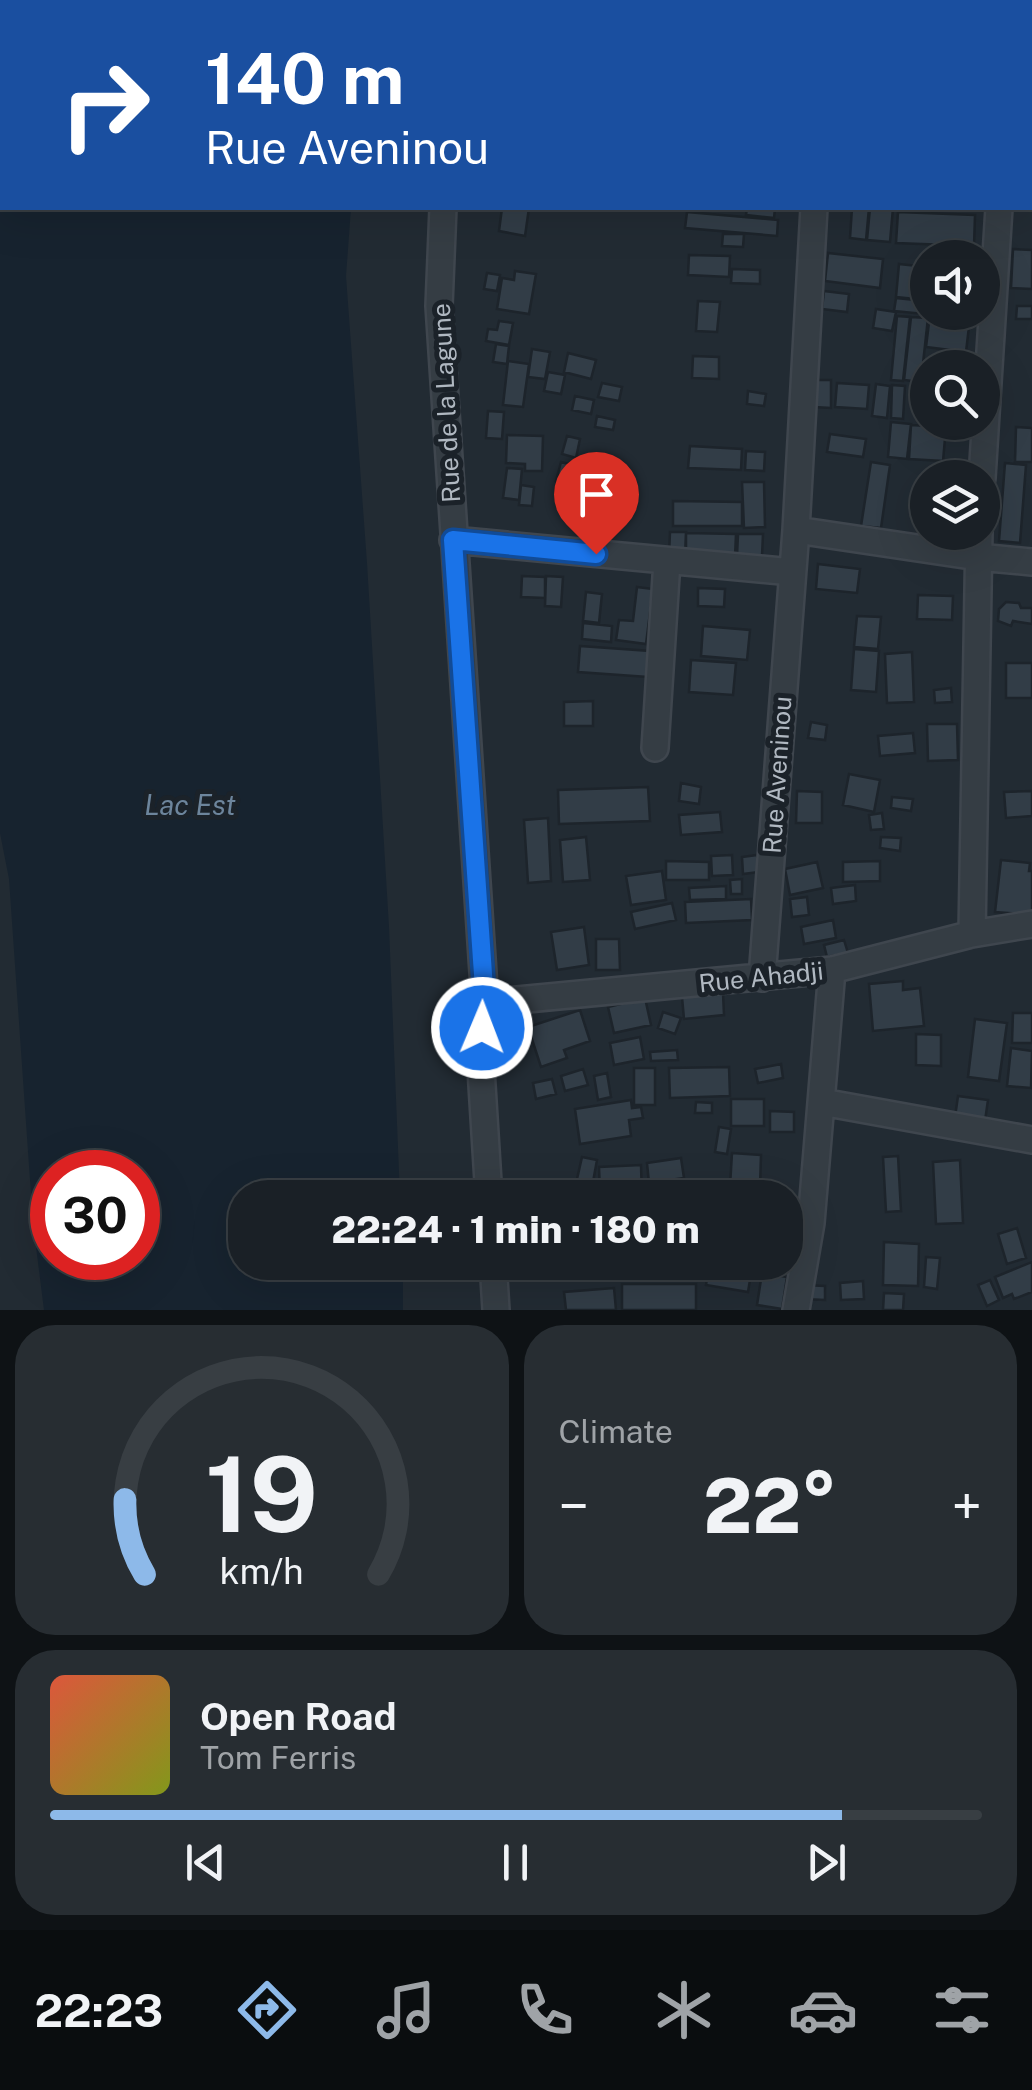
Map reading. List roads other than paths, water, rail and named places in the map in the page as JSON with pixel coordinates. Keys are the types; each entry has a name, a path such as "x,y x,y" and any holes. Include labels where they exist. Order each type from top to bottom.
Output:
{"street":[{"name":"Rue de la Lagune","path":"443,210 439,306 485,1003 480,1053 487,1180"},
{"name":"Rue Aveninou","path":"762,978 796,530 814,210"},
{"path":"983,460 1000,210"},
{"path":"796,530 910,539"},
{"path":"453,540 792,572"},
{"path":"972,934 978,550"},
{"path":"994,550 1032,562"},
{"path":"655,748 668,562"},
{"name":"Rue Ahadji","path":"485,1003 832,970 972,934 1032,924"},
{"path":"796,1310 811,1223 832,970"},
{"path":"822,1102 1032,1140"},
{"path":"494,1280 496,1310"}],"water":[{"name":"Lac Est","path":"0,210 351,210 346,276 389,927 399,1180 228,1180 228,1280 403,1280 403,1310 44,1310 40,1280 160,1280 160,1150 30,1150 30,1180 9,879 0,833"}]}
